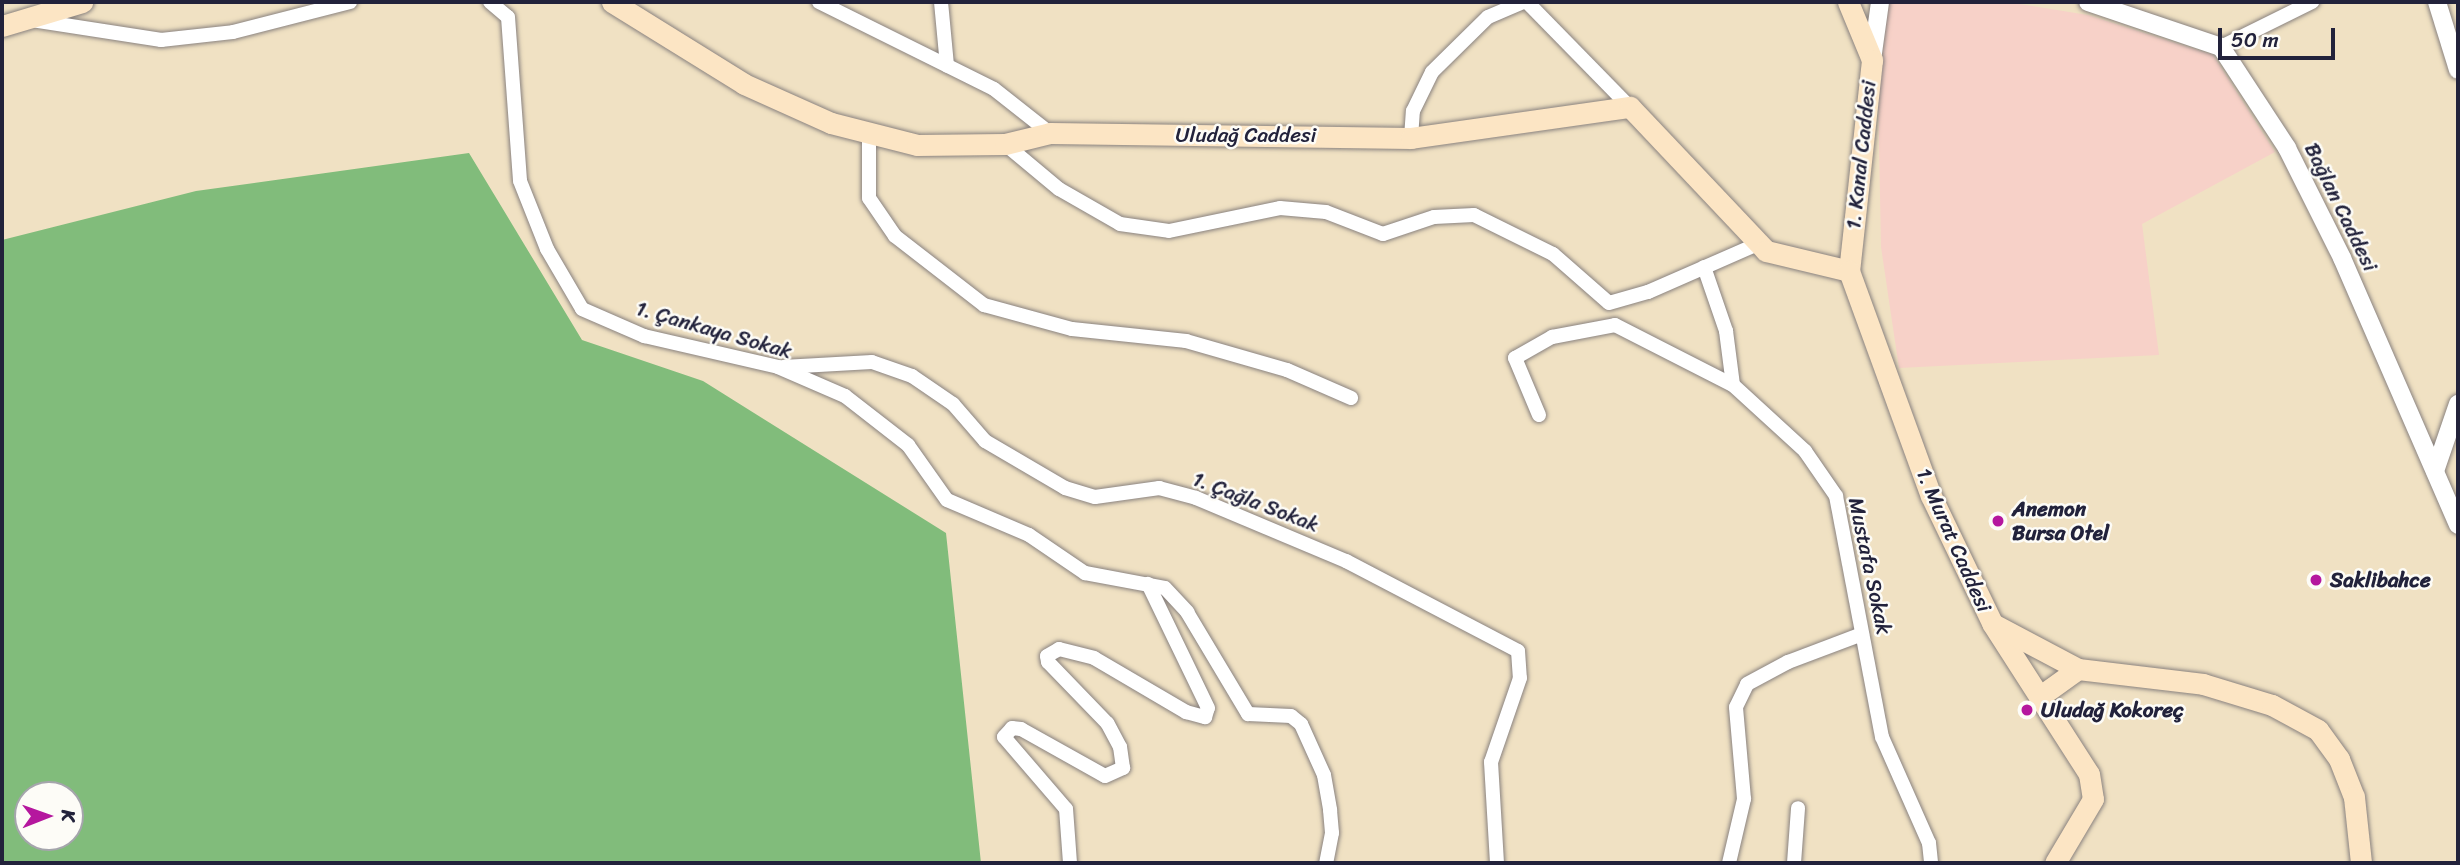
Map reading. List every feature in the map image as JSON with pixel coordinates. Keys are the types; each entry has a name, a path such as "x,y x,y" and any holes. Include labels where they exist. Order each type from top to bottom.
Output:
{"main road":[{"path":"2,26 82,2"},
{"name":"Uludağ Caddesi","path":"612,2 744,84 831,123 917,145 1005,144 1050,133 1411,138 1630,107"},
{"name":"1. Kanal Caddesi","path":"1848,2 1872,60 1849,271"},
{"path":"1630,107 1766,251 1849,271"},
{"name":"1. Murat Caddesi","path":"1849,271 1931,496 1992,623 2078,669 2203,684 2273,705 2318,730 2339,759 2354,797 2361,863"},
{"path":"1992,623 2089,774 2093,799 2055,863"},
{"path":"2039,697 2078,669"}],"street":[{"path":"24,19 161,40 233,32 350,2"},
{"name":"1. Çankaya Sokak","path":"490,2 508,17 520,181 547,249 582,309 644,336 778,367 845,396 908,445 947,500 1029,536 1085,573 1164,588 1187,612 1248,714 1291,716 1301,724 1324,775 1332,833 1326,863"},
{"path":"819,2 994,89 1050,133"},
{"path":"941,2 947,66"},
{"path":"1411,138 1413,111 1432,72 1488,17 1525,2 1630,107"},
{"path":"1872,60 1880,2"},
{"path":"2090,2 2221,47 2312,2"},
{"path":"2437,2 2458,70"},
{"name":"Bağlan Caddesi","path":"2221,47 2287,148 2330,233 2458,526"},
{"path":"869,134 869,198 895,236 984,305 1072,329 1186,341 1287,370 1351,398"},
{"path":"1005,144 1059,189 1120,224 1169,231 1280,208 1326,212 1383,234 1434,217 1474,215 1553,254 1609,303 1615,325 1552,337 1515,358 1539,415"},
{"path":"1609,303 1648,292 1758,244"},
{"path":"1704,267 1726,331 1733,385"},
{"name":"Mustafa Sokak","path":"1615,325 1733,385 1805,452 1836,496 1882,737 1925,833 1931,863"},
{"name":"1. Çağla Sokak","path":"778,367 872,362 912,376 953,404 985,441 1065,488 1095,497 1159,488 1196,498 1346,561 1518,651 1520,678 1491,762 1497,863"},
{"path":"2435,471 2458,404"},
{"path":"1070,863 1066,808 1004,737 1012,728 1021,729 1105,776 1123,768 1121,747 1107,723 1048,662 1047,656 1059,649 1094,658 1186,712 1205,717 1209,708 1148,584"},
{"path":"1730,863 1744,799 1736,706 1747,684 1788,663 1863,634"},
{"path":"1794,863 1798,808"}],"shaded area":[{"path":"1889,2 2007,2 2088,15 2213,55 2275,152 2142,224 2159,355 1899,368 1881,247 1878,91"}],"green space":[{"path":"469,153 582,340 703,381 946,533 981,863 2,863 2,240 196,191"}],"place":[{"name":"Anemon Bursa Otel","path":"1998,521"},
{"name":"Saklibahce","path":"2316,580"},
{"name":"Uludağ Kokoreç","path":"2027,710"}]}
